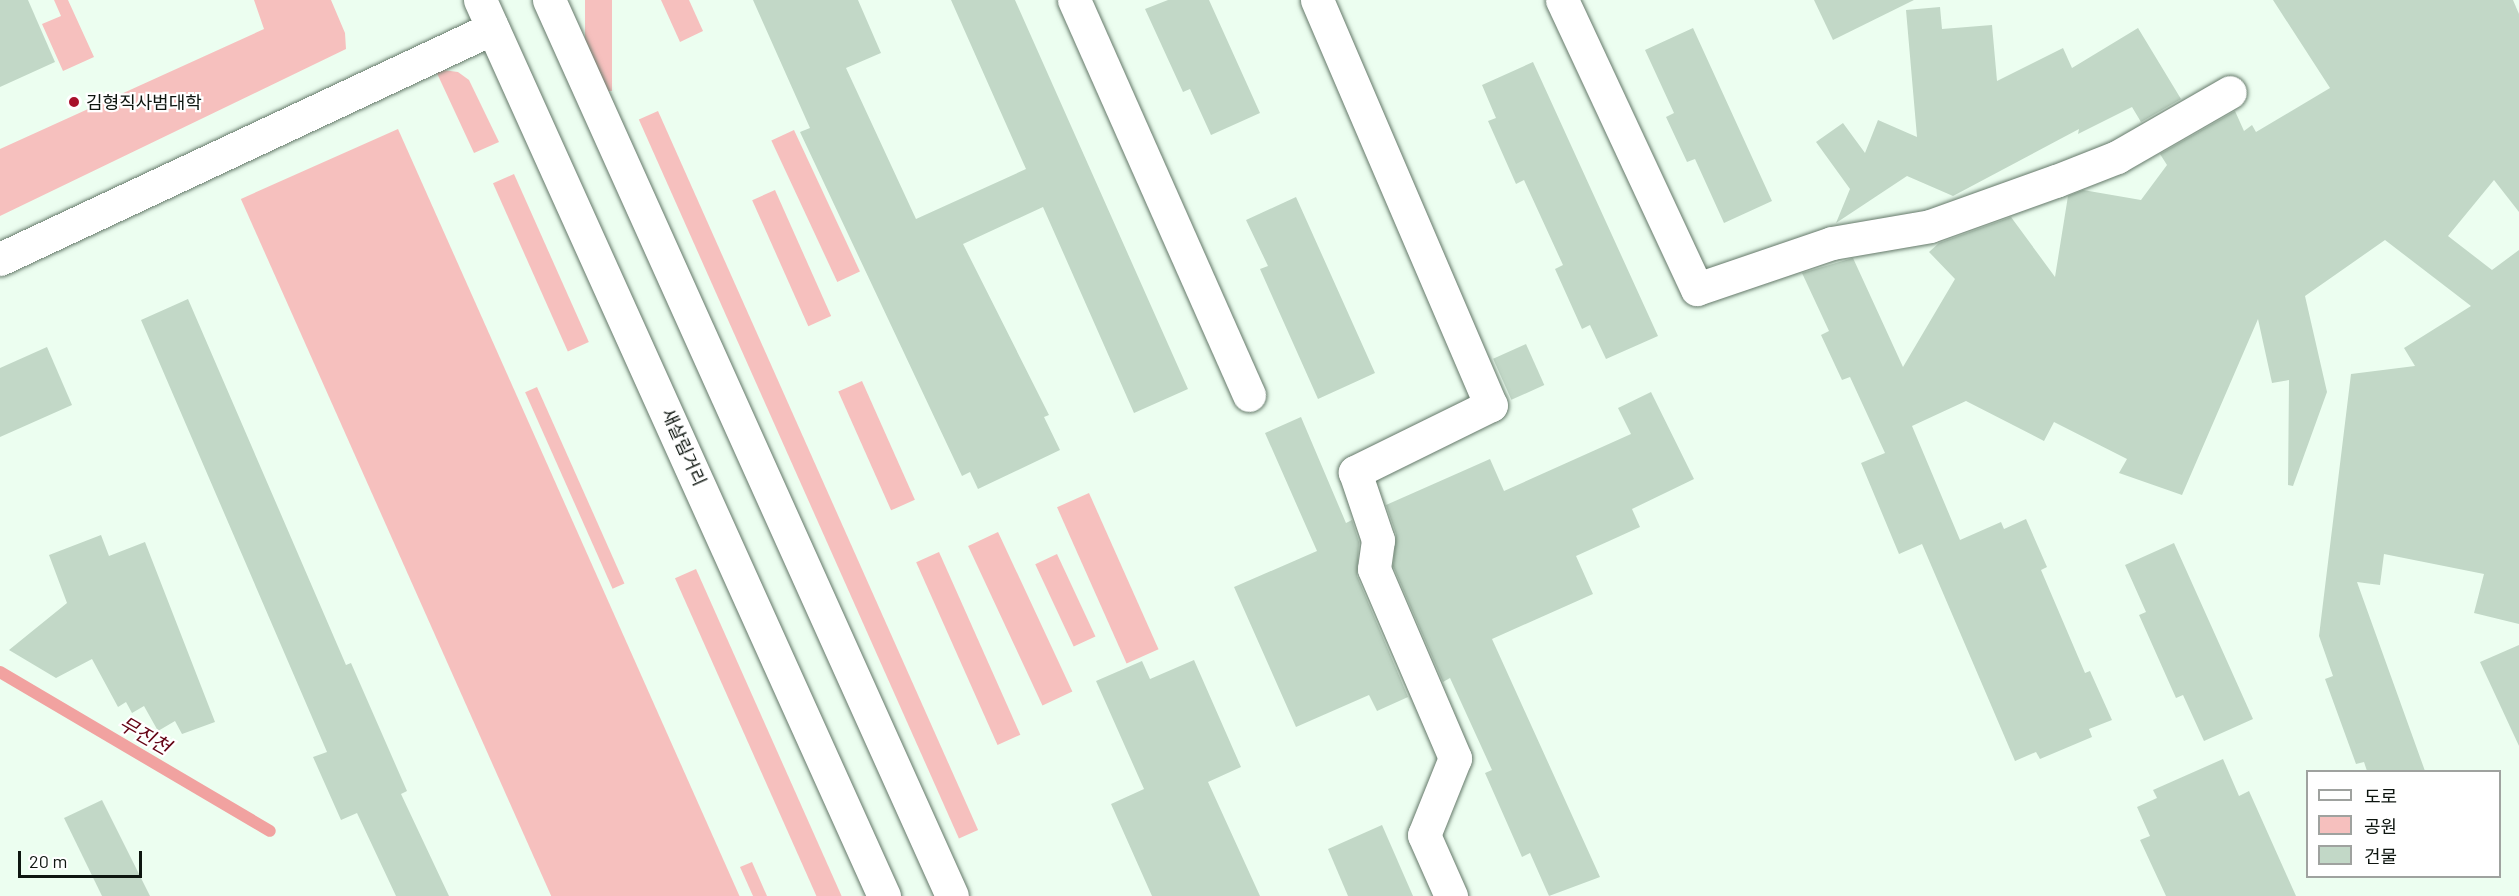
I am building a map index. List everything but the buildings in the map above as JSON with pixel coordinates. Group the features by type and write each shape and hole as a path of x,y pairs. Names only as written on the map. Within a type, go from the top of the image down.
{"street":[{"path":"549,0 952,896"},
{"path":"1074,0 1249,395"},
{"path":"1317,0 1491,405 1355,472 1378,540 1374,569 1455,758 1424,835 1451,896"},
{"path":"1562,0 1697,289 1832,243 1930,226 2056,182 2117,157 2230,92"},
{"path":"0,259 486,14"},
{"name":"새살림거리","path":"486,14 884,896"}],"green space":[{"path":"54,0 68,0 94,57 63,71 42,24 61,16"},
{"path":"254,0 331,0 345,33 346,49 0,216 0,149 264,29"},
{"path":"585,0 612,0 612,91 585,91"},
{"path":"661,0 689,0 703,31 680,42"},
{"path":"435,69 458,72 469,80 499,142 474,153"},
{"path":"658,111 978,830 959,839 639,120"},
{"path":"398,129 739,896 551,896 241,199"},
{"path":"794,130 860,271 837,282 771,141"},
{"path":"514,174 589,342 568,351 493,183"},
{"path":"775,190 831,316 808,326 752,200"},
{"path":"862,381 915,500 891,510 838,392"},
{"path":"537,387 624,583 613,589 525,392"},
{"path":"1089,493 1159,649 1127,663 1057,507"},
{"path":"998,532 1072,692 1042,705 968,546"},
{"path":"939,552 1020,735 998,745 916,562"},
{"path":"1057,554 1095,636 1074,647 1035,564"},
{"path":"696,569 842,896 816,896 675,578"},
{"path":"752,862 767,896 753,896 740,867"}],"waterway":[{"name":"무진천","path":"0,672 270,831"}],"place":[{"name":"김형직사범대학","path":"74,102"}]}
